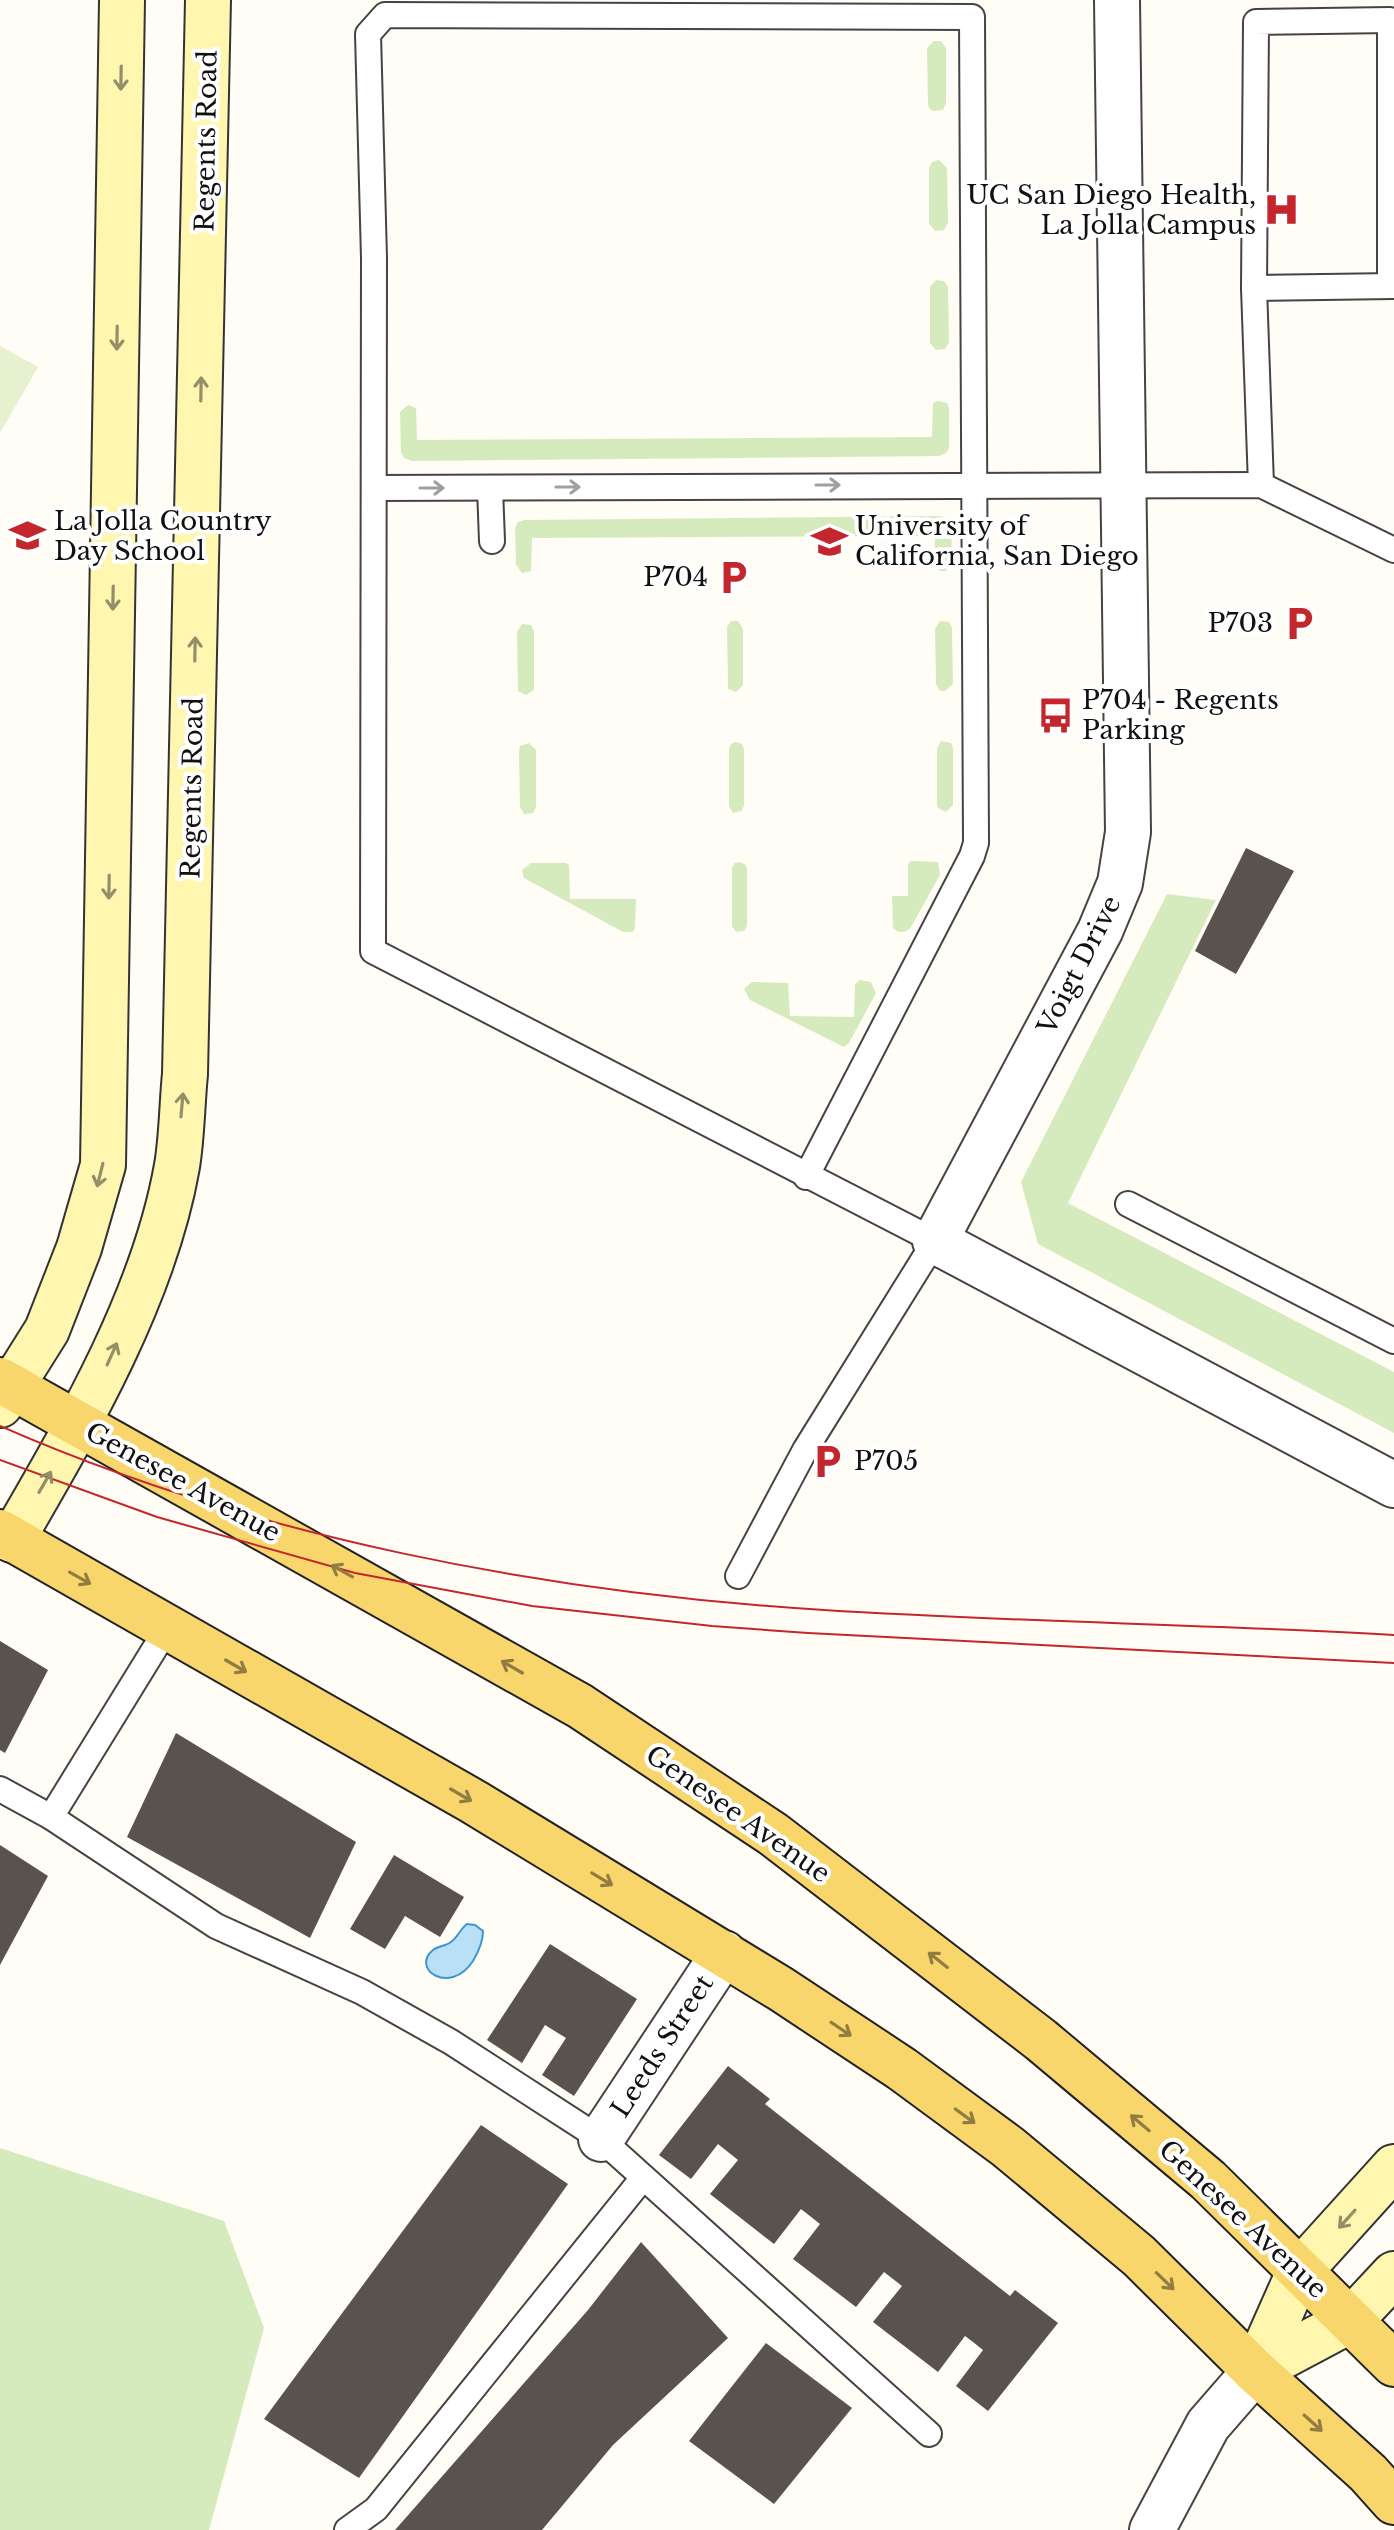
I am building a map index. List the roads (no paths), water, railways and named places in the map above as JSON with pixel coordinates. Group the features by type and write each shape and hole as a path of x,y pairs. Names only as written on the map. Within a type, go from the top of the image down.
{"main road":[{"path":"4,1390 47,1330 79,1248 103,1165 122,0"},
{"name":"Regents Road","path":"6,1536 79,1424 151,1265 177,1166 187,1011 208,0"},
{"name":"Genesee Avenue","path":"4,1390 79,1424 580,1706 773,1834 1041,2040 1208,2180 1394,2364"},
{"path":"6,1536 474,1802 724,1953 902,2069 1008,2147 1139,2256 1255,2371 1368,2473 1394,2502"},
{"path":"1255,2371 1299,2272 1394,2167"},
{"path":"1255,2371 1351,2320 1394,2274"}],"street":[{"name":"Voigt Drive","path":"935,1241 1100,931 1120,883 1128,832 1117,0"},
{"path":"935,1241 1394,1485"},
{"name":"Leeds Street","path":"601,2139 724,1953"},
{"path":"1152,2530 1208,2425 1255,2371"}],"lane":[{"path":"738,1576 805,1450 935,1241 806,1177 373,951 374,258 368,34 385,15 972,17 975,849 806,1177"},
{"path":"1254,288 1392,286 1390,20 1256,22 1254,288 1261,485"},
{"path":"374,488 1261,485 1394,550"},
{"path":"490,488 492,541"},
{"path":"1128,1204 1394,1341"},
{"path":"51,1817 168,1627"},
{"path":"0,1789 51,1817 216,1926 362,1992 451,2042 601,2139 929,2434"},
{"path":"347,2530 376,2509 642,2179"}],"water":[{"path":"467,1924 483,1931 473,1961 454,1977 436,1976 426,1965 427,1957 453,1940"}],"tram line":[{"path":"0,1426 197,1500 300,1529 404,1554 614,1590 824,1610 1394,1635"},
{"path":"0,1460 157,1517 355,1573 532,1606 808,1633 1394,1663"}],"place":[{"name":"UC San Diego Health, La Jolla Campus","path":"1282,210"},
{"name":"La Jolla Country Day School","path":"28,536"},
{"name":"University of California, San Diego","path":"829,541"},
{"name":"P704","path":"734,577"},
{"name":"P703","path":"1299,623"},
{"name":"P704 - Regents Parking","path":"1056,715"},
{"name":"P705","path":"828,1461"}]}
